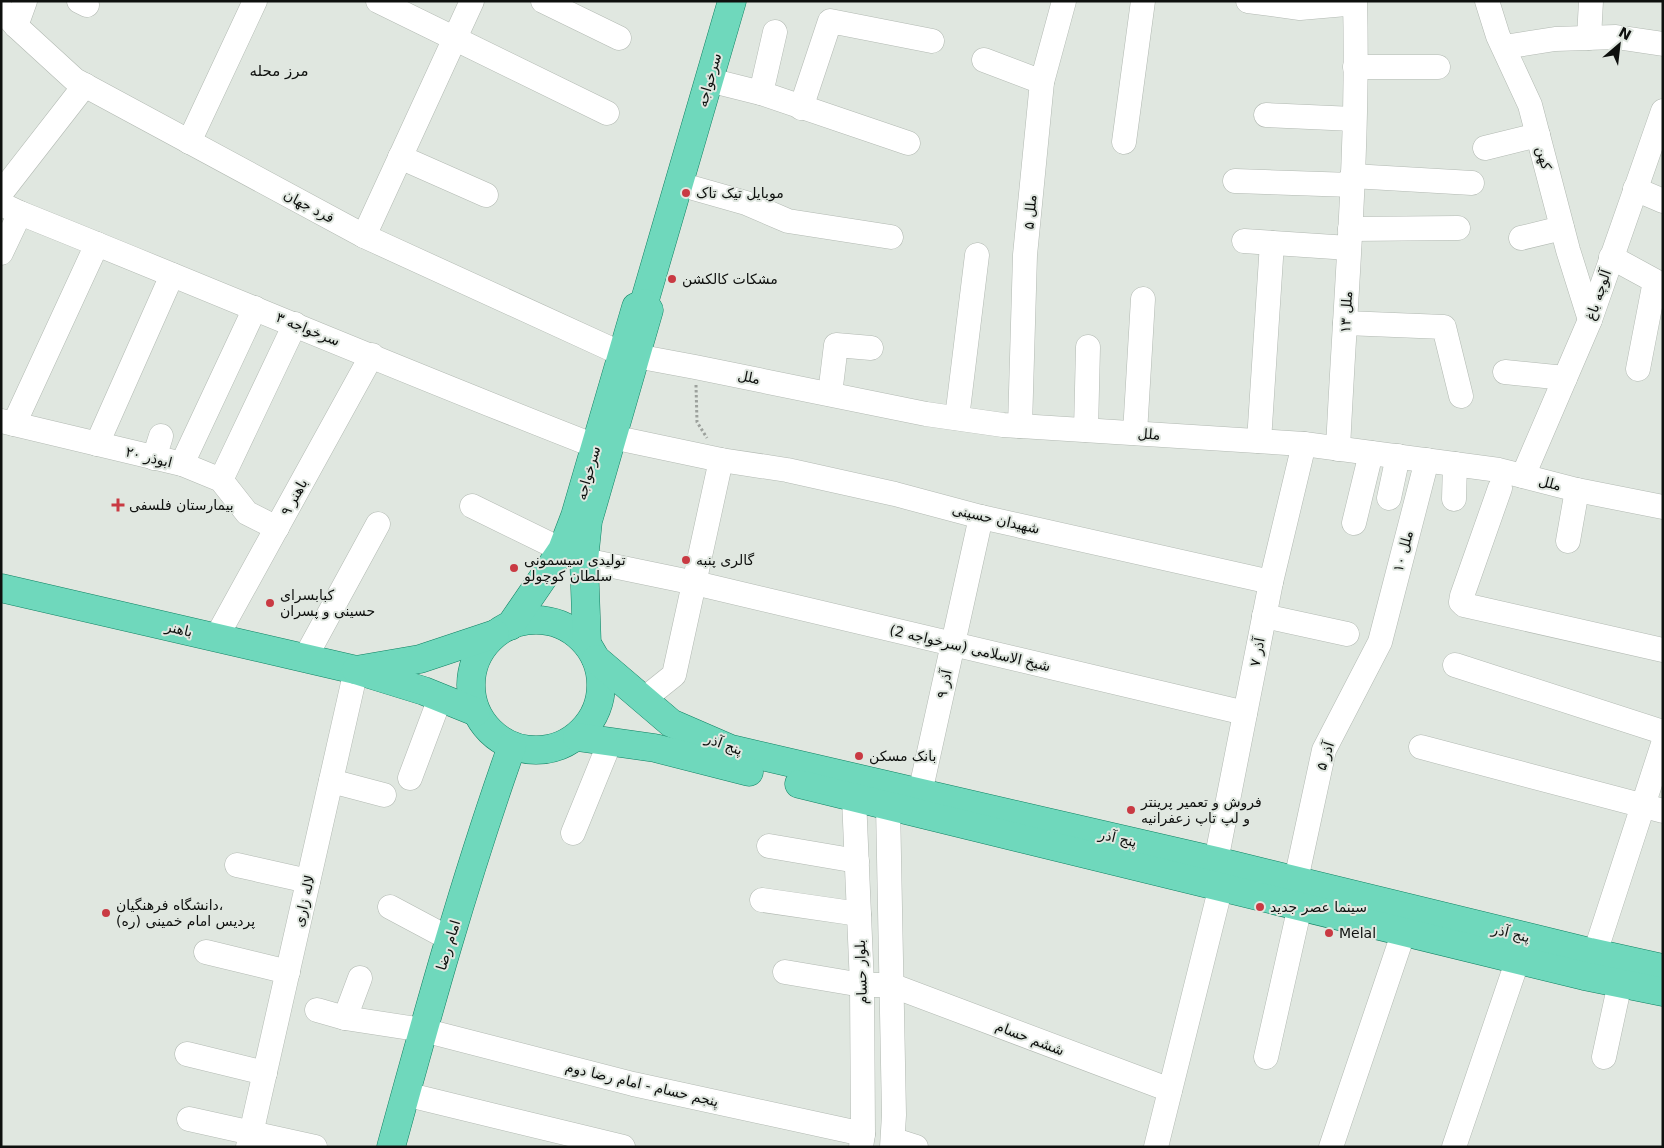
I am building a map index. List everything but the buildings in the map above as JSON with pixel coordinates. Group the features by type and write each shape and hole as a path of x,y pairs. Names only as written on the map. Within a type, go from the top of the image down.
{"main road":[{"name":"سرخواجه","path":"502,630 573,555 588,521 604,441 732,1"},
{"name":"سرخواجه","path":"573,555 592,652"},
{"name":"باهنر","path":"1,588 356,670 476,712"},
{"path":"543,620 560,624 575,633 592,652 601,676 602,693 600,701 589,724 577,737 563,745 546,750 529,750 512,746 498,738 485,726 476,712 471,678 475,662 483,647 502,630 526,621 543,620"},
{"name":"باهنر","path":"356,670 420,659 502,630"},
{"name":"پنج آذر","path":"592,652 671,723 731,749 920,793 1218,874"},
{"name":"پنج آذر","path":"577,737 655,748 854,798 1218,874 1298,893 1663,968"},
{"name":"امام رضا","path":"391,1147 450,939 489,812 512,746"},
{"name":"پنج آذر","path":"1298,893 1404,931 1663,992"}],"street":[{"path":"9,18 25,1"},
{"path":"189,142 255,1"},
{"path":"378,1 607,113"},
{"path":"364,236 472,1"},
{"name":"ملل ۵","path":"1020,426 1026,256 1042,82 1064,1"},
{"path":"1124,142 1143,1"},
{"path":"1248,1 1300,8 1346,4 1354,1"},
{"name":"ملل ۱۳","path":"1338,449 1352,181 1355,67 1354,1"},
{"name":"کهن","path":"1487,1 1504,47 1530,105 1562,228 1590,320"},
{"path":"1589,38 1591,1"},
{"path":"550,3 619,38"},
{"name":"فرد جهان","path":"9,18 75,80 189,142 364,236 629,355"},
{"path":"801,108 830,21 932,41"},
{"path":"761,94 775,32"},
{"path":"1504,47 1555,39 1616,37 1663,44"},
{"path":"984,60 1042,82"},
{"path":"1355,67 1438,67"},
{"path":"709,80 761,94 908,143"},
{"path":"1,193 85,85"},
{"name":"آلوچه باغ","path":"1523,476 1590,320 1663,111"},
{"path":"1266,115 1354,119"},
{"path":"1485,148 1538,135"},
{"path":"400,157 486,195"},
{"path":"1235,180 1404,180 1472,183"},
{"path":"679,184 746,203 788,221 891,237"},
{"path":"1635,189 1663,202"},
{"path":"1,253 10,208"},
{"name":"سرخواجه ۳","path":"10,208 372,355 450,390 604,441"},
{"path":"1244,240 1272,243 1349,239 1458,228"},
{"path":"1521,238 1562,228"},
{"path":"1259,441 1272,243"},
{"path":"7,423 97,244"},
{"path":"957,418 976,255"},
{"path":"1611,257 1655,281 1638,369"},
{"path":"97,444 172,275"},
{"path":"1135,433 1143,299"},
{"path":"182,464 255,308"},
{"path":"1345,323 1444,327 1461,396"},
{"path":"221,480 295,324"},
{"path":"830,394 836,345 871,348"},
{"path":"1086,430 1088,347"},
{"name":"۹ باهنر","path":"216,638 372,355"},
{"name":"ملل","path":"629,355 926,414 1020,426 1304,444 1499,470 1577,490 1662,506"},
{"path":"1505,372 1565,378"},
{"name":"ابوذر ۲۰","path":"7,423 97,444 158,447 182,464 221,480 247,513 277,528"},
{"name":"شهیدان حسینی","path":"604,441 787,470 1272,582"},
{"name":"آذر ۷","path":"1156,1147 1218,874 1264,616 1304,444"},
{"path":"1354,522 1371,453"},
{"path":"1389,498 1398,456"},
{"path":"644,698 674,675 721,460"},
{"name":"۱۰ ملل","path":"1380,642 1427,460"},
{"path":"1454,499 1455,464"},
{"path":"1500,488 1462,596 1464,605 1663,650"},
{"path":"1568,541 1577,490"},
{"name":"شیخ الاسلامی (سرخواجه 2)","path":"472,506 573,555 1246,713"},
{"name":"۹ آذر","path":"920,793 982,516"},
{"path":"305,658 378,524"},
{"path":"1264,616 1347,634"},
{"name":"آذر ۵","path":"1266,1057 1324,750 1380,642"},
{"path":"1455,665 1663,732"},
{"name":"لاله زاری","path":"249,1140 356,670"},
{"path":"410,778 440,698"},
{"path":"574,833 610,742"},
{"path":"1595,953 1653,808 1663,744"},
{"path":"1421,747 1653,808"},
{"path":"331,781 384,795"},
{"name":"بلوار حسام","path":"854,798 862,985 862,1141"},
{"path":"888,805 893,1143 916,1147"},
{"path":"769,846 857,861"},
{"path":"237,865 308,881"},
{"path":"762,900 859,914"},
{"path":"390,906 450,939"},
{"path":"1330,1147 1404,931"},
{"path":"206,952 288,972"},
{"path":"1454,1147 1518,959"},
{"path":"784,972 862,985 891,985"},
{"path":"345,1018 360,978"},
{"path":"1604,1057 1620,983"},
{"name":"ششم حسام","path":"891,985 1170,1090"},
{"name":"پنجم حسام - امام رضا دوم","path":"318,1010 345,1018 423,1030 862,1141"},
{"path":"188,1054 264,1073"},
{"path":"405,1094 623,1147"},
{"path":"189,1119 249,1140 315,1147"}],"path":[{"path":"695,367 697,422 721,460"}],"place":[{"name":"موبایل تیک تاک","path":"686,193"},
{"name":"مشکات کالکشن","path":"672,279"},
{"name":"بیمارستان فلسفی","path":"118,505"},
{"name":"گالری پنبه","path":"686,560"},
{"name":"تولیدی سیسمونی سلطان کوچولو","path":"514,568"},
{"name":"کبابسرای حسینی و پسران","path":"270,603"},
{"name":"بانک مسکن","path":"859,756"},
{"name":"فروش و تعمیر پرینتر و لپ تاپ زعفرانیه","path":"1131,810"},
{"name":"سینما عصر جدید","path":"1260,907"},
{"name":"دانشگاه فرهنگیان، پردیس امام خمینی (ره)","path":"106,913"},
{"name":"Melal","path":"1329,933"}],"district":[{"name":"مرز محله","path":"279,71"}]}
